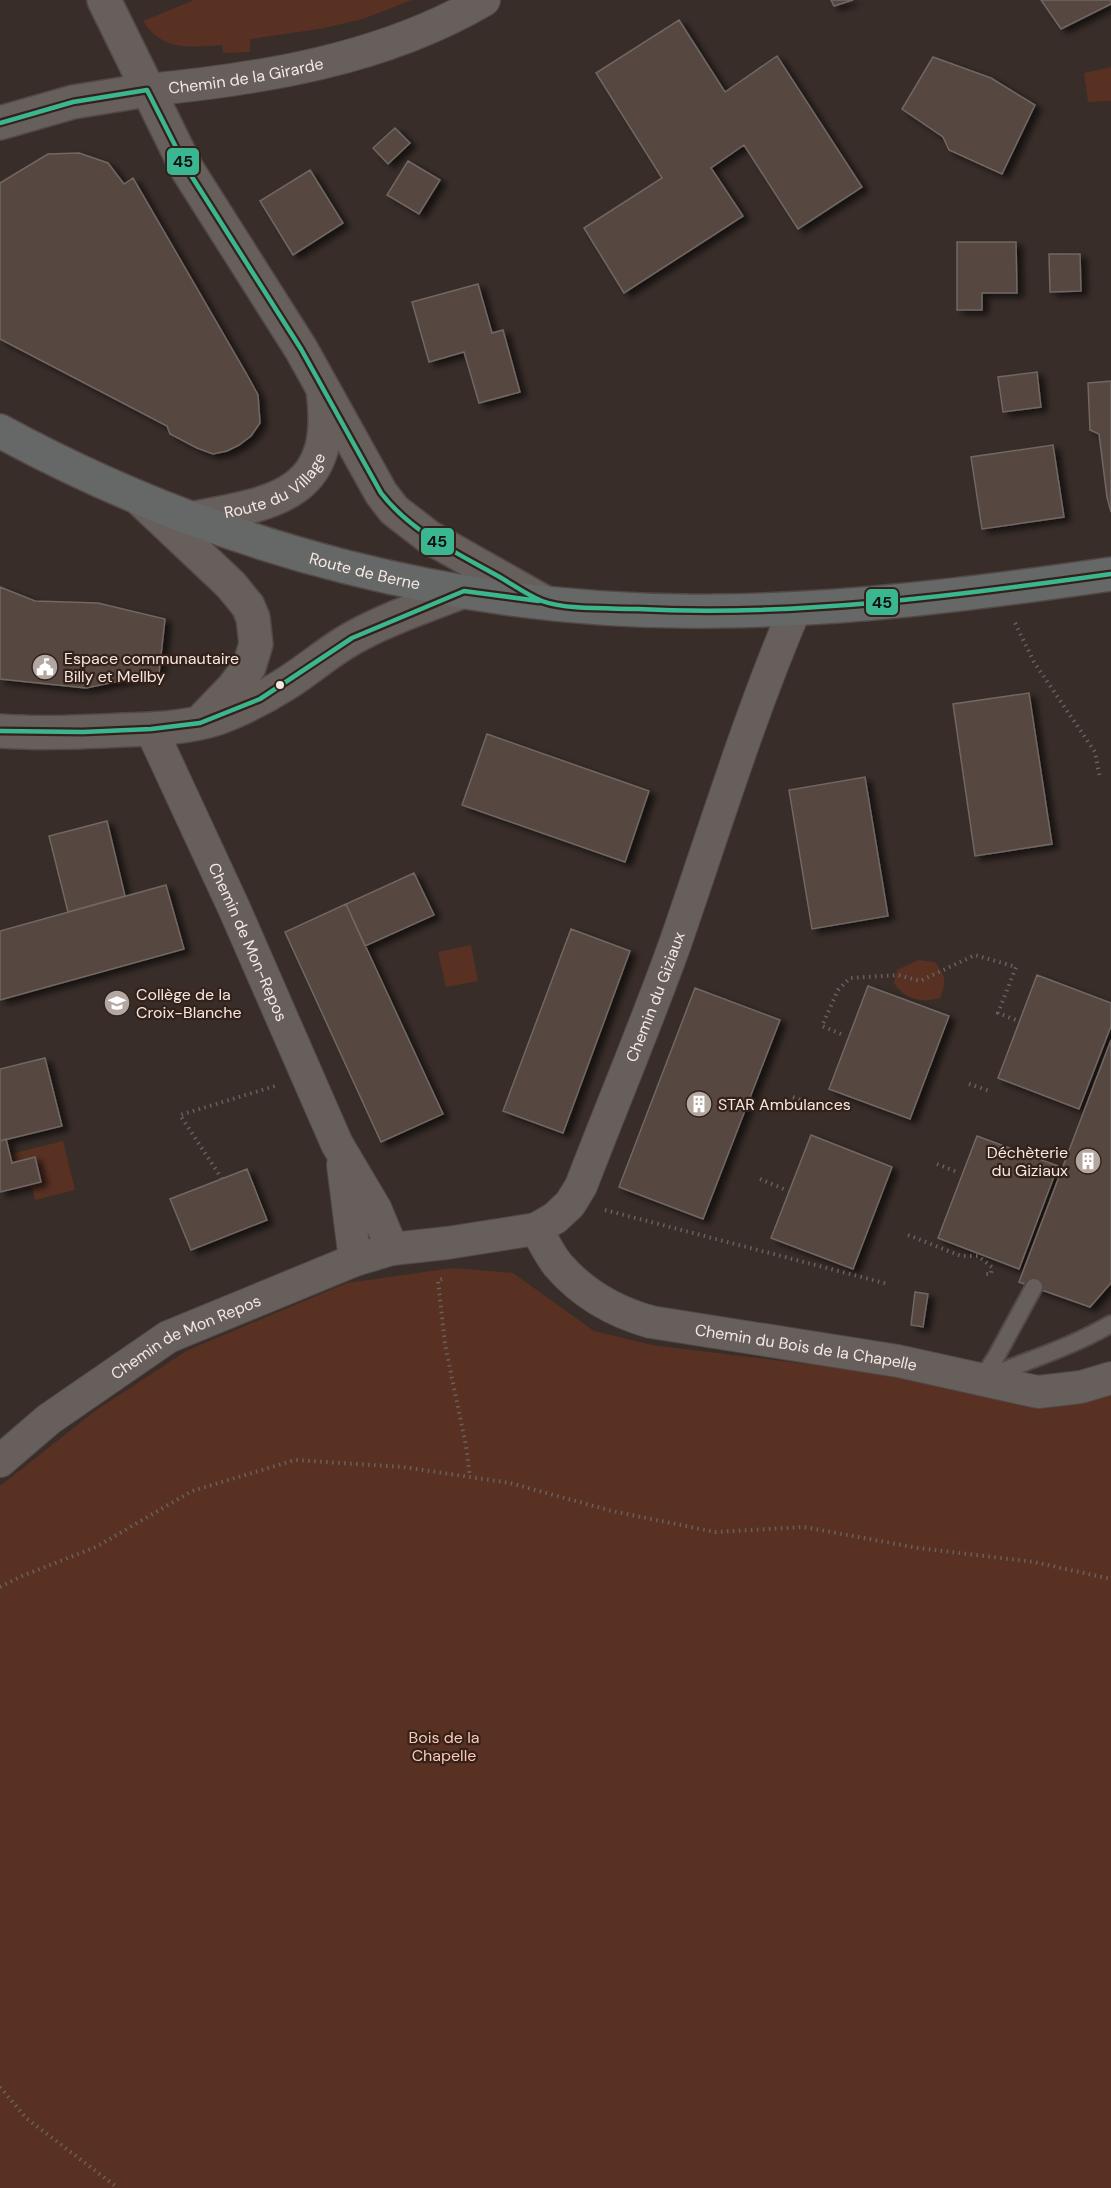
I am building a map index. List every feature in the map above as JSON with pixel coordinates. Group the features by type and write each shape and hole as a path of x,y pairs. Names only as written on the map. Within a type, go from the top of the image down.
{"main road":[{"name":"Route de Berne","path":"0,431 84,474 189,519 315,560 464,591 627,610 795,609 896,602 1111,574"}],"street":[{"name":"Route du Village","path":"104,0 187,169 321,383 370,475 394,510 429,537 542,601"},
{"name":"Chemin de la Girarde","path":"0,123 73,102 147,90 217,83 355,55 420,32 484,0"},
{"name":"Route du Village","path":"189,519 262,504 293,490 308,477 318,461 322,442 324,414 321,383"},
{"path":"140,499 231,585 248,606 253,618 256,644 249,667 200,723"},
{"path":"0,731 83,732 151,729 200,723 260,699 352,638 464,591"},
{"name":"Chemin du Giziaux","path":"392,1249 536,1229 555,1218 570,1203 581,1186 675,943 770,667 795,609"},
{"name":"Chemin de Mon-Repos","path":"151,729 234,908 342,1155 376,1210 392,1249"},
{"name":"Chemin de Mon-Repos","path":"342,1155 355,1260"},
{"name":"Chemin du Bois de la Chapelle","path":"536,1229 557,1264 593,1296 625,1315 651,1322 898,1361 1038,1392 1081,1388 1111,1378"},
{"name":"Chemin de Mon Repos","path":"0,1461 49,1419 168,1337 355,1260 392,1249"}],"lane":[{"path":"981,1380 996,1358 1034,1287"},
{"path":"981,1380 1022,1362 1084,1340 1111,1324"}],"path":[{"path":"999,590 1034,662 1095,753 1100,779"},
{"path":"841,1034 822,1026 838,990 850,978 898,975 920,981 975,955 1016,966 998,1013 1016,1020"},
{"path":"969,1084 989,1091"},
{"path":"222,1179 180,1115 276,1086"},
{"path":"793,1097 812,1104"},
{"path":"937,1164 957,1172"},
{"path":"760,1179 784,1188"},
{"path":"596,1207 888,1284"},
{"path":"908,1235 961,1256 978,1256 992,1267 991,1274 986,1274"},
{"path":"448,1277 438,1280 443,1323 470,1477"},
{"path":"0,1587 96,1547 192,1491 295,1460 403,1467 470,1477 510,1484 612,1511 715,1532 804,1527 918,1548 1034,1562 1111,1579"},
{"path":"0,2087 26,2118 118,2188"}],"green space":[{"path":"194,0 412,0 363,19 319,29 250,39 250,52 223,53 222,45 188,46 168,43 151,31 143,21"},
{"path":"1111,67 1111,101 1088,102 1084,73"},
{"path":"471,945 478,981 446,987 438,952"},
{"path":"918,960 935,962 941,971 944,987 940,998 914,999 898,989 894,983 897,970"},
{"path":"63,1141 75,1190 35,1200 32,1187 17,1191 7,1155"},
{"name":"Bois de la Chapelle","path":"453,1268 513,1273 594,1331 652,1345 890,1374 992,1394 1111,1362 1111,2188 0,2188 0,1486 95,1411 188,1350 347,1283"}],"building":[{"path":"831,0 853,0 834,6"},
{"path":"1041,0 1111,0 1111,4 1061,29"},
{"path":"679,20 725,92 777,56 862,187 798,229 744,145 711,168 743,216 624,293 584,228 662,178 596,73"},
{"path":"933,57 991,78 1035,105 1002,174 949,150 943,137 902,109"},
{"path":"395,128 410,143 388,164 373,148"},
{"path":"79,153 108,163 124,184 133,178 246,373 258,395 260,423 251,436 239,445 213,454 197,448 170,434 167,426 0,339 0,183 48,154"},
{"path":"408,161 440,180 419,214 387,195"},
{"path":"310,170 343,223 293,255 260,201"},
{"path":"957,242 1016,242 1017,293 982,293 982,310 957,310"},
{"path":"1049,254 1080,254 1081,291 1050,292"},
{"path":"478,284 492,333 503,330 520,392 479,403 464,352 429,362 412,302"},
{"path":"1037,372 1041,407 1003,412 998,377"},
{"path":"1111,381 1111,512 1099,434 1090,430 1088,383"},
{"path":"1053,445 1064,517 982,529 971,457"},
{"path":"0,587 35,601 98,603 165,619 159,673 86,688 0,679"},
{"path":"1029,693 1052,844 975,856 953,704"},
{"path":"487,734 649,791 625,862 462,805"},
{"path":"865,777 888,916 812,929 789,790"},
{"path":"107,821 125,896 68,912 49,836"},
{"path":"414,873 434,915 365,946 346,904"},
{"path":"166,885 184,949 0,1000 0,931"},
{"path":"346,904 443,1114 381,1142 285,932"},
{"path":"571,929 630,951 563,1133 503,1111"},
{"path":"1037,975 1111,1003 1111,1026 1079,1109 998,1078"},
{"path":"868,986 949,1016 910,1119 829,1089"},
{"name":"STAR Ambulances","path":"695,988 780,1020 703,1219 619,1187"},
{"name":"Déchèterie du Giziaux","path":"1111,1040 1111,1283 1090,1307 1019,1282"},
{"path":"45,1058 62,1126 0,1141 0,1069"},
{"path":"811,1135 892,1167 853,1269 771,1238"},
{"path":"977,1136 1058,1166 1019,1269 938,1238"},
{"path":"6,1139 12,1163 35,1157 41,1182 0,1192 0,1141"},
{"path":"247,1169 267,1220 191,1250 170,1199"},
{"path":"915,1292 928,1294 923,1327 911,1325"}],"transit line":[{"name":"45","path":"0,123 73,102 147,90 187,169 301,349 381,493 393,507 420,530 542,601 575,607 697,611 756,610 875,603 1111,574"},
{"name":"45","path":"0,731 83,732 151,729 200,723 260,699 352,638 464,591 539,601"}],"place":[{"name":"Espace communautaire Billy et Mellby","path":"45,667"},
{"name":"Collège de la Croix-Blanche","path":"117,1003"},
{"name":"STAR Ambulances","path":"699,1104"},
{"name":"Déchèterie du Giziaux","path":"1088,1161"}]}
